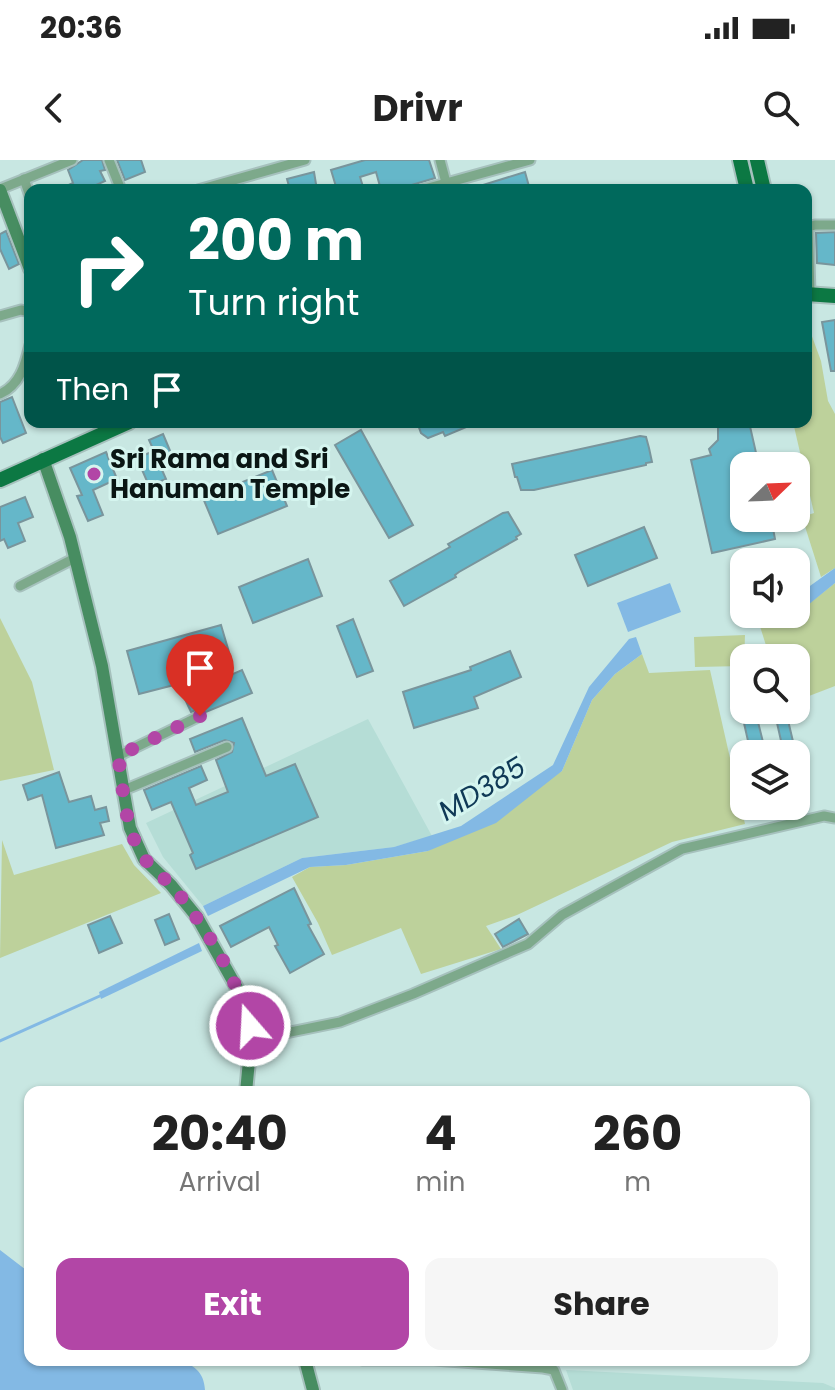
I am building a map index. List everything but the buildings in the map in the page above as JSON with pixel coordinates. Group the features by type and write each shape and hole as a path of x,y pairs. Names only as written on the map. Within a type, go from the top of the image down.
{"main road":[{"path":"740,160 746,184"},
{"path":"757,160 763,184"},
{"path":"812,294 835,296"},
{"path":"0,480 98,428"}],"street":[{"path":"109,160 119,184"},
{"path":"219,184 305,160"},
{"path":"440,160 446,184"},
{"path":"456,184 530,160"},
{"path":"24,253 0,190 65,161"},
{"path":"24,179 26,184"},
{"path":"812,226 835,225"},
{"path":"0,316 24,311"},
{"path":"0,394 13,388 24,367"},
{"path":"43,459 75,558 102,666 130,828 144,859 171,885 207,932 242,997 251,1040 247,1086"},
{"path":"20,586 75,558"},
{"path":"118,756 200,716"},
{"path":"124,790 227,747"},
{"path":"251,1040 340,1022 513,950 532,941 562,915 682,849 824,816 835,818"},
{"path":"307,1366 313,1390"},
{"path":"516,1366 554,1370 562,1390"}],"shaded area":[{"path":"368,719 432,836 394,847 302,858 203,906 163,857 146,823"},
{"path":"566,1370 823,1383 835,1390 573,1390"}],"green space":[{"path":"812,336 821,361 828,401 835,414 835,568 821,577 807,532 810,532 810,514 814,513 810,496 810,452 800,452 794,428 812,428"},
{"path":"835,583 835,686 810,696 810,644 766,644 760,628 810,628 810,603"},
{"path":"0,618 32,682 54,770 0,781"},
{"path":"745,635 745,644 730,644 730,666 695,667 694,637"},
{"path":"642,654 649,673 710,670 730,758 730,820 744,820 745,824 672,842 517,915 486,926 501,949 421,974 401,928 332,955 292,877 310,867 346,865 428,851 562,771 592,700 615,674"},
{"path":"2,840 14,875 122,844 134,865 161,893 0,958"}],"water":[{"path":"835,568 835,583 810,603 810,586"},
{"path":"670,583 681,612 628,632 617,603"},
{"path":"636,637 642,654 615,674 592,700 562,771 496,823 428,851 346,865 310,867 208,916 203,906 302,858 394,847 461,826 553,765 589,687 629,639"},
{"path":"199,943 202,951 101,999 99,992"},
{"path":"0,1250 24,1268 24,1366 191,1366 202,1378 205,1390 0,1390"}],"waterway":[{"name":"MD385","path":"0,1041 102,995"}],"place":[{"name":"Sri Rama and Sri Hanuman Temple","path":"94,474"}],"route":[{"path":"200,716 118,756 130,828 137,847 207,932 242,997 250,1026"}]}
